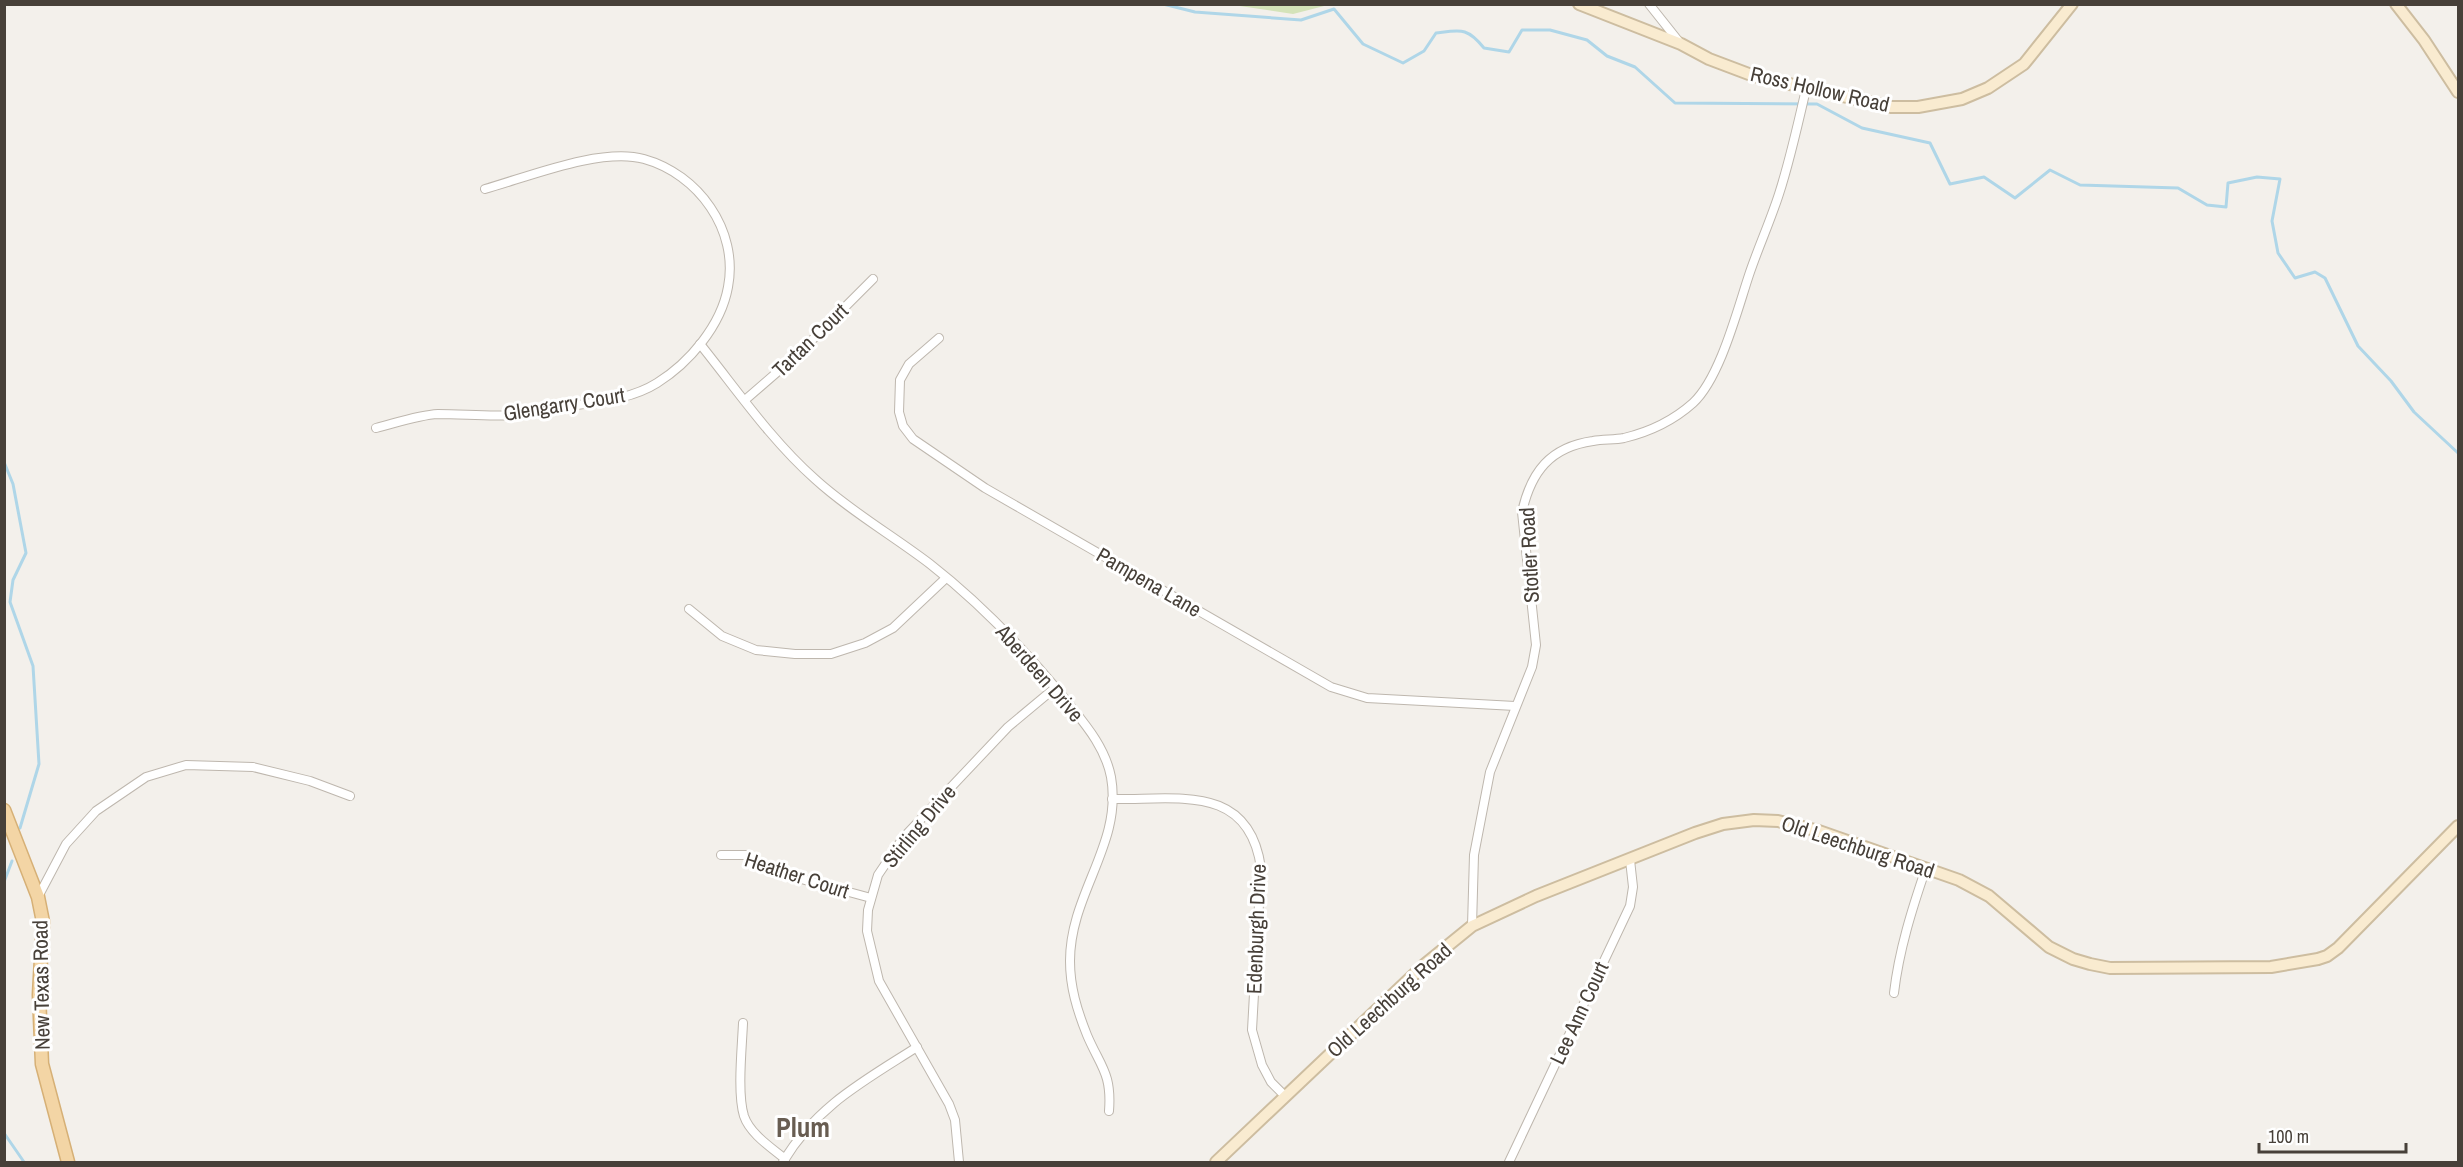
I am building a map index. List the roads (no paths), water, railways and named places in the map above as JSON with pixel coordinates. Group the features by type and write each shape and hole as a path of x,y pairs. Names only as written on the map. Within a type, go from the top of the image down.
{"main road":[{"name":"New Texas Road","path":"4,810 38,897 43,922 39,995 42,1064 68,1162"}],"street":[{"name":"Ross Hollow Road","path":"1579,4 1681,44 1709,59 1805,94 1891,107 1918,107 1962,99 1988,88 2024,64 2073,4"},
{"path":"1649,4 1681,44"},
{"path":"2396,4 2455,78 2458,92"},
{"name":"Stotler Road","path":"1472,926 1474,855 1490,772 1532,667 1536,645 1522,512 1533,480 1553,455 1571,446 1623,438 1646,431 1674,417 1693,403 1703,390 1719,360 1779,194 1805,94"},
{"name":"Glengarry Court","path":"376,428 437,414 515,415 639,393 672,372 700,344 724,303 729,286 729,261 724,236 715,213 700,192 687,180 667,168 643,159 609,156 485,189"},
{"name":"Tartan Court","path":"745,400 797,356 873,279"},
{"name":"Pampena Lane","path":"939,338 909,364 900,380 899,412 903,426 913,439 985,488 1331,687 1367,698 1515,706"},
{"name":"Aberdeen Drive","path":"700,344 795,461 816,480 946,578 978,605 1026,652 1092,732 1106,759 1111,778 1113,814 1106,841 1078,907 1071,933 1071,986 1075,1004 1088,1037 1107,1073 1111,1089 1109,1111"},
{"path":"689,609 722,636 756,650 795,654 831,654 866,643 893,628 946,578"},
{"name":"Stirling Drive","path":"959,1162 955,1119 939,1086 879,981 867,932 868,910 878,875 903,838 1008,727 1056,687"},
{"path":"38,897 66,844 96,811 146,777 186,765 253,767 310,781 350,796"},
{"name":"Edenburgh Drive","path":"1112,799 1203,800 1231,810 1252,834 1261,868 1252,1030 1262,1065 1271,1082 1286,1096"},
{"name":"Old Leechburg Road","path":"1216,1162 1424,965 1472,926 1536,896 1723,824 1754,820 1778,821 1819,831 1959,880 1989,896 2049,947 2073,959 2110,968 2271,967 2304,963 2327,956 2338,948 2458,826"},
{"name":"Heather Court","path":"721,855 746,855 768,867 801,879 872,898"},
{"name":"Lee Ann Court","path":"1509,1162 1630,906 1633,887 1630,860"},
{"path":"1894,993 1897,968 1910,914 1926,868"},
{"path":"743,1023 741,1073 744,1117 758,1136 784,1161 820,1115 840,1096 916,1047"}],"waterway":[{"path":"1163,4 1195,12 1301,20 1334,9 1363,44 1403,63 1424,51 1436,33 1452,31 1468,33 1484,48 1509,52 1522,30 1550,30 1587,40 1607,56 1635,67 1675,103 1817,104 1862,128 1930,143 1950,184 1984,177 2015,198 2050,170 2080,185 2178,188 2207,205 2226,207 2228,183 2257,177 2280,179 2272,221 2278,253 2295,278 2315,272 2325,278 2358,346 2391,381 2414,412 2458,453"},
{"path":"4,385 4,390"},
{"path":"4,462 13,484 26,553 13,580 10,602 33,666 39,764 20,828"},
{"path":"4,882 12,861"},
{"path":"4,1133 24,1162"}],"district":[{"name":"Plum","path":"803,1127"}]}
